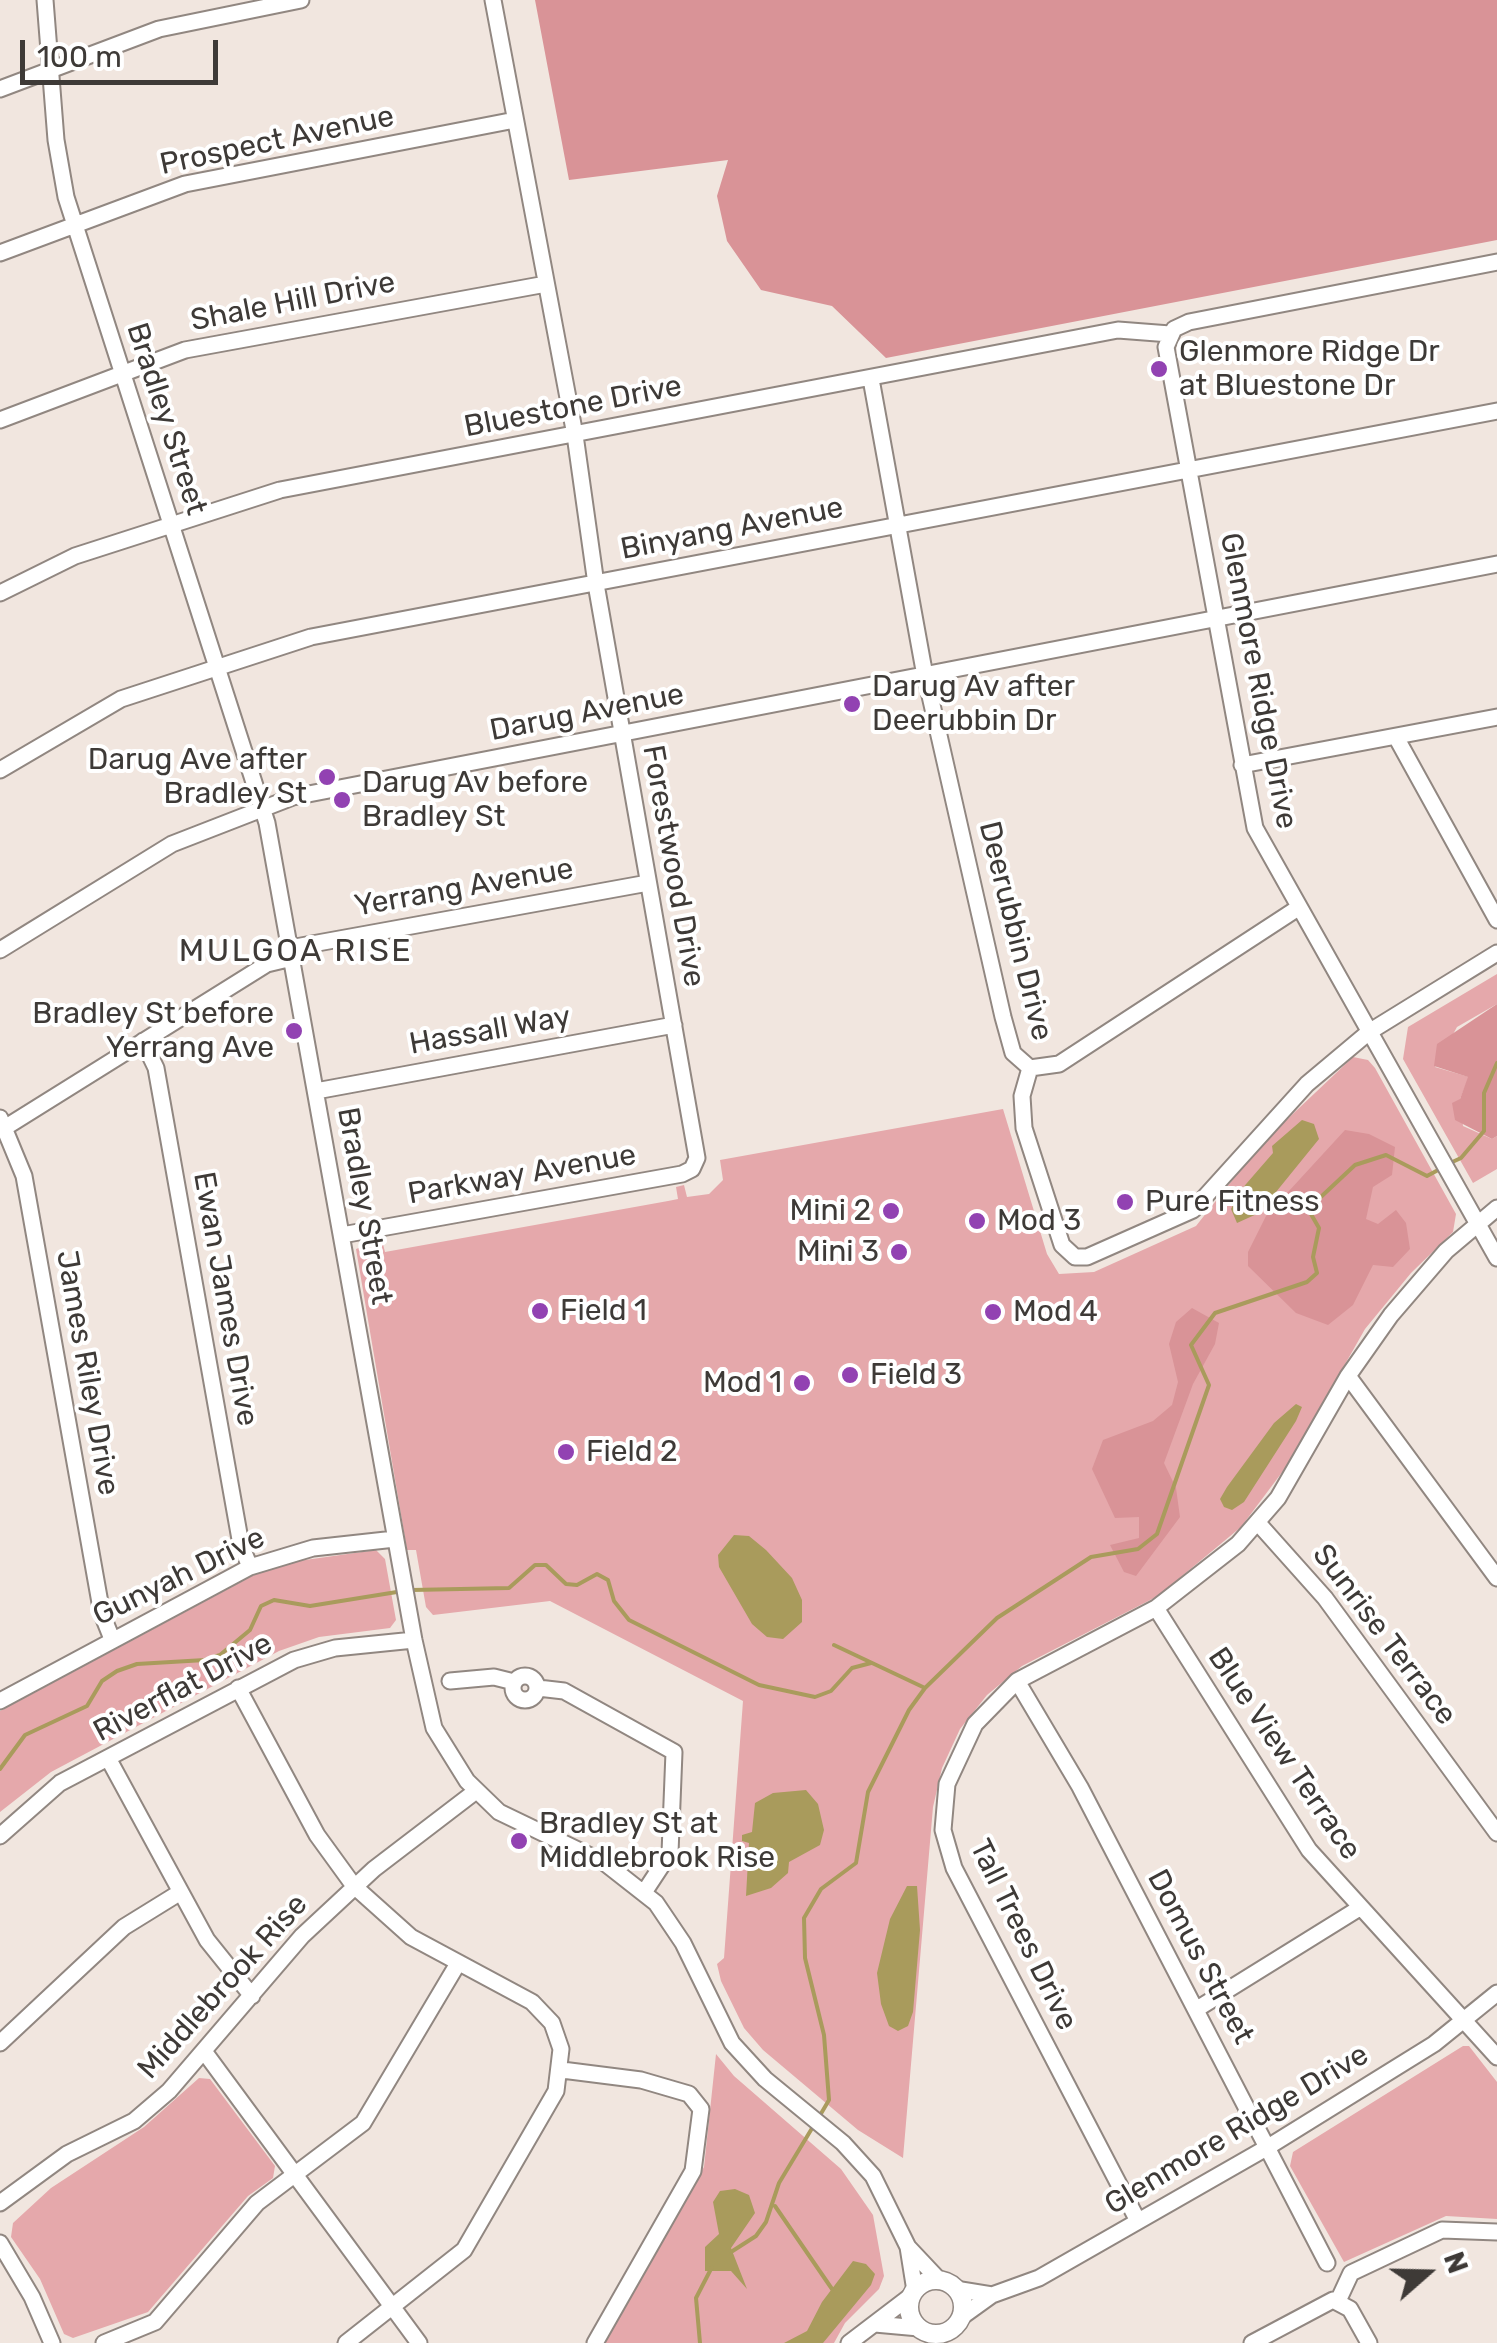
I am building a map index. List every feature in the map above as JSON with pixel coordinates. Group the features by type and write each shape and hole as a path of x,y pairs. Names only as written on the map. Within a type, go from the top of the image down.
{"main road":[{"path":"926,2282 947,2285 962,2303 953,2330 926,2334 909,2310 914,2293 926,2282"}],"street":[{"name":"Bradley Street","path":"44,0 59,170 263,806 409,1615 434,1728 476,1791 512,1822 605,1863 644,1892 678,1934 732,2043 873,2176 908,2247 914,2293"},
{"path":"0,89 178,24 300,0"},
{"name":"Forestwood Drive","path":"493,0 574,435 596,584 696,1151"},
{"name":"Prospect Avenue","path":"0,254 185,184 515,120"},
{"path":"1170,334 1181,324 1203,318 1497,262"},
{"name":"Shale Hill Drive","path":"0,420 121,370 223,342 546,284"},
{"name":"Bluestone Drive","path":"0,593 54,564 280,490 1131,328 1170,334"},
{"name":"Glenmore Ridge Drive","path":"1170,334 1167,351 1242,765 1260,842 1497,1258"},
{"name":"Deerubbin Drive","path":"871,379 925,678 1006,1029 1013,1053 1030,1068 1022,1096 1024,1128 1062,1246 1074,1257 1087,1258 1193,1210 1286,1105 1369,1032 1497,952"},
{"name":"Binyang Avenue","path":"0,770 102,707 311,637 1497,411"},
{"name":"Darug Avenue","path":"0,950 154,854 263,806 331,788 925,678 1497,564"},
{"path":"1242,765 1497,717"},
{"path":"1396,737 1497,920"},
{"name":"Yerrang Avenue","path":"3,1123 291,953 648,883"},
{"path":"1030,1068 1059,1064 1298,908"},
{"name":"Hassall Way","path":"316,1090 674,1025"},
{"name":"Ewan James Drive","path":"143,1041 156,1068 241,1546 250,1567"},
{"name":"James Riley Drive","path":"3,1123 24,1176 103,1617 112,1639"},
{"name":"Parkway Avenue","path":"342,1235 682,1174 695,1166 696,1151"},
{"name":"Tall Trees Drive","path":"1138,2221 947,1850 943,1809 954,1764 975,1724 1017,1681 1156,1608 1209,1572 1258,1523 1299,1465 1348,1376 1407,1295 1477,1222 1497,1208"},
{"path":"1348,1376 1497,1578"},
{"name":"Sunrise Terrace","path":"1258,1523 1325,1598 1497,1832"},
{"name":"Gunyah Drive","path":"0,1701 250,1567 313,1548 395,1539"},
{"name":"Blue View Terrace","path":"1156,1608 1308,1850 1497,2057"},
{"name":"Riverflat Drive","path":"0,1836 49,1791 238,1688 318,1652 414,1640"},
{"path":"450,1681 494,1677 514,1682 528,1676 538,1688 564,1691 674,1752 670,1853 644,1892"},
{"name":"Domus Street","path":"1017,1681 1080,1787 1327,2263"},
{"path":"238,1688 317,1836 354,1886 411,1937 458,1966 522,1995 546,2015 559,2040 562,2070 552,2098 464,2250 346,2343"},
{"path":"108,1758 206,1940 252,1996"},
{"name":"Middlebrook Rise","path":"0,2203 67,2154 134,2121 206,2054 302,1936 354,1886 476,1791"},
{"path":"0,2043 129,1923 179,1893"},
{"path":"1197,2009 1358,1908"},
{"path":"104,2343 155,2322 257,2203 369,2115 458,1966"},
{"name":"Glenmore Ridge Drive","path":"953,2330 992,2295 1026,2284 1268,2147 1463,2023 1497,1992"},
{"path":"206,2054 419,2343"},
{"path":"562,2070 640,2080 689,2094 701,2109 693,2171 595,2343"},
{"path":"1338,2301 1351,2272 1427,2237 1458,2228 1497,2232"},
{"path":"0,2243 52,2343"},
{"name":"Bradley Street","path":"908,2247 947,2285"},
{"path":"947,2285 992,2295"},
{"path":"849,2343 914,2293"},
{"path":"1252,2343 1321,2304 1338,2301 1350,2309 1369,2343"},
{"path":"875,2324 926,2334"}],"shaded area":[{"path":"535,0 1497,0 1497,240 886,358 832,306 761,290 727,241 717,196 728,160 569,180"},
{"path":"1497,974 1497,1004 1457,1027 1435,1067 1469,1077 1460,1099 1463,1126 1492,1139 1497,1136 1497,1169 1473,1183 1403,1059 1408,1027"},
{"path":"1497,1004 1497,1136 1492,1139 1455,1120 1452,1103 1460,1099 1468,1077 1434,1066 1437,1044"},
{"path":"1353,1057 1368,1060 1375,1068 1456,1214 1453,1232 1411,1273 1365,1329 1289,1463 1241,1527 1158,1596 1022,1666 987,1695 960,1729 942,1768 933,1807 903,2158 858,2130 763,2050 744,2028 721,1981 717,1964 724,1958 743,1701 550,1601 433,1615 426,1607 416,1550 407,1550 356,1249 382,1240 385,1252 668,1201 678,1199 676,1187 684,1185 687,1197 709,1194 723,1180 720,1160 1003,1109 1047,1254 1059,1274 1094,1272 1196,1226 1260,1145"},
{"path":"1302,1120 1314,1124 1319,1139 1259,1213 1237,1223 1231,1209 1240,1191 1273,1153 1272,1146"},
{"path":"1345,1130 1369,1134 1395,1147 1392,1175 1373,1187 1366,1219 1378,1224 1396,1210 1406,1223 1410,1249 1393,1267 1373,1265 1353,1305 1328,1325 1296,1313 1248,1266 1248,1252 1266,1216"},
{"path":"1192,1308 1219,1323 1215,1344 1193,1384 1164,1463 1176,1488 1180,1517 1136,1576 1124,1572 1110,1545 1139,1538 1139,1517 1115,1518 1092,1469 1103,1440 1153,1421 1172,1405 1178,1382 1169,1344 1176,1322"},
{"path":"1296,1404 1302,1407 1296,1421 1244,1502 1232,1510 1224,1507 1220,1499 1227,1487 1274,1423"},
{"path":"734,1535 749,1536 792,1578 802,1600 802,1622 783,1639 767,1637 752,1624 719,1567 718,1555"},
{"path":"376,1550 385,1559 396,1620 390,1628 319,1637 279,1651 51,1772 0,1812 0,1711 254,1575 298,1561"},
{"path":"806,1790 818,1804 824,1830 820,1845 789,1862 788,1873 771,1888 746,1896 749,1843 742,1841 742,1835 752,1832 755,1803 773,1793"},
{"path":"907,1886 917,1886 920,1930 913,2012 908,2026 898,2031 889,2026 881,2004 877,1973 890,1919"},
{"path":"1463,2046 1469,2046 1497,2082 1497,2219 1446,2216 1344,2262 1290,2166 1293,2152"},
{"path":"716,2054 734,2076 841,2169 873,2215 884,2276 879,2289 845,2323 834,2343 605,2343 704,2167"},
{"path":"199,2078 210,2079 275,2166 273,2178 248,2196 148,2312 73,2338 64,2334 40,2279 11,2237 13,2223 51,2188 144,2127"},
{"path":"735,2189 749,2195 755,2213 731,2248 747,2289 731,2271 705,2271 705,2247 719,2234 713,2202 720,2191"},
{"path":"853,2261 866,2264 875,2274 871,2285 823,2343 784,2343 807,2331 822,2302"}],"waterway":[{"path":"1448,1164 1461,1158 1484,1131 1484,1093 1497,1063"},
{"path":"819,2117 829,2100 824,2035 805,1958 804,1918 821,1889 856,1863 868,1792 909,1710 925,1688 997,1618 1091,1557 1138,1549 1157,1534 1209,1385 1191,1345 1215,1313 1307,1282 1317,1273 1313,1257 1319,1228 1308,1209 1355,1165 1386,1155 1427,1176 1440,1169"},
{"path":"412,1590 509,1588 535,1565 546,1565 566,1584 577,1585 597,1574 608,1580 614,1601 629,1620 759,1685 815,1697 831,1691 852,1668 871,1663"},
{"path":"0,1769 25,1735 87,1706 102,1681 117,1671 137,1664 205,1660 220,1655 250,1630 261,1606 274,1600 310,1606 403,1591"},
{"path":"834,1645 925,1688"},
{"path":"731,2252 756,2236 766,2222 779,2183 814,2125"},
{"path":"775,2206 832,2289"},
{"path":"700,2343 696,2298 712,2267"}],"place":[{"name":"Glenmore Ridge Dr at Bluestone Dr","path":"1159,369"},
{"name":"Darug Av after Deerubbin Dr","path":"852,704"},
{"name":"Darug Ave after Bradley St","path":"327,777"},
{"name":"Darug Av before Bradley St","path":"342,800"},
{"name":"Bradley St before Yerrang Ave","path":"294,1031"},
{"name":"Pure Fitness","path":"1125,1202"},
{"name":"Mini 2","path":"891,1211"},
{"name":"Mod 3","path":"977,1221"},
{"name":"Mini 3","path":"899,1252"},
{"name":"Field 1","path":"540,1311"},
{"name":"Mod 4","path":"993,1312"},
{"name":"Field 3","path":"850,1375"},
{"name":"Mod 1","path":"802,1383"},
{"name":"Field 2","path":"566,1452"},
{"name":"Bradley St at Middlebrook Rise","path":"519,1841"}],"district":[{"name":"MULGOA RISE","path":"296,952"}]}
